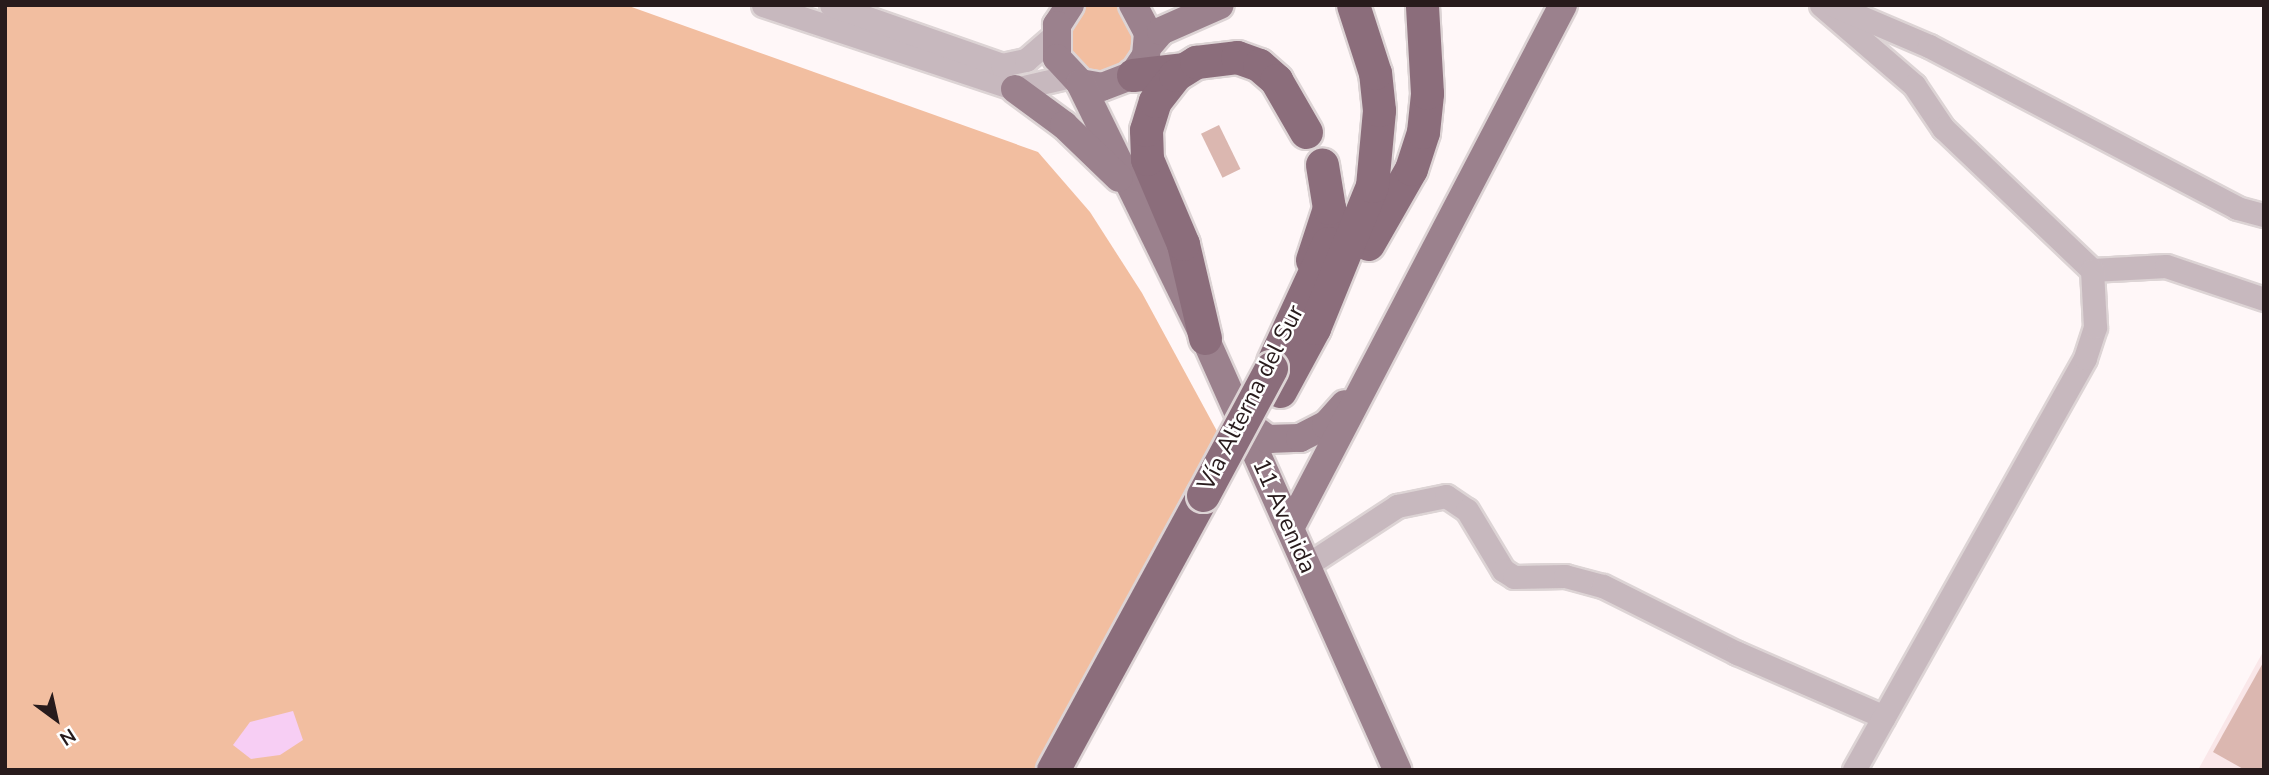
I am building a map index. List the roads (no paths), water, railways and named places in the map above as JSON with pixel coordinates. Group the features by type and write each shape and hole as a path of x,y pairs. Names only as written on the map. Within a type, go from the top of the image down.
{"highway":[{"name":"Vía Alterna del Sur","path":"1077,770 1276,371 1345,204 1357,156 1359,114 1354,73 1329,5"},
{"name":"Vía Alterna del Sur","path":"1276,371 1314,328 1364,215 1379,148 1375,73 1353,5"},
{"path":"1314,328 1381,224 1416,154 1427,93 1422,5"},
{"path":"1124,80 1183,69 1224,56 1259,65 1282,87 1306,132"},
{"path":"1183,69 1155,101 1145,146 1183,244 1205,338"},
{"path":"1276,371 1328,218 1322,165"},
{"name":"Vía Alterna del Sur","path":"1053,770 1210,504"}],"main road":[{"path":"1133,5 1145,22 1149,45"},
{"path":"1076,79 1124,80 1161,31 1220,5"},
{"path":"1290,528 1563,5"},
{"name":"11 Avenida","path":"1057,18 1058,58 1076,79 1205,338 1397,770"},
{"name":"11 Avenida","path":"1124,80 1110,115 1150,225"},
{"path":"1015,89 1064,125 1133,192"},
{"path":"1241,419 1268,439 1300,438 1326,425 1368,378"}],"street":[{"path":"763,5 1015,89 1076,79"},
{"path":"831,5 1002,65 1026,60 1057,18"},
{"path":"1821,5 1914,85 1943,128 2092,270 2095,327 2085,358 1854,770"},
{"path":"1833,5 1930,46 2237,208 2264,215"},
{"path":"2092,270 2166,266 2264,299"},
{"path":"1307,565 1397,506 1446,496 1467,510 1503,570 1514,576 1565,576 1603,586 1737,653 1884,717"}]}
